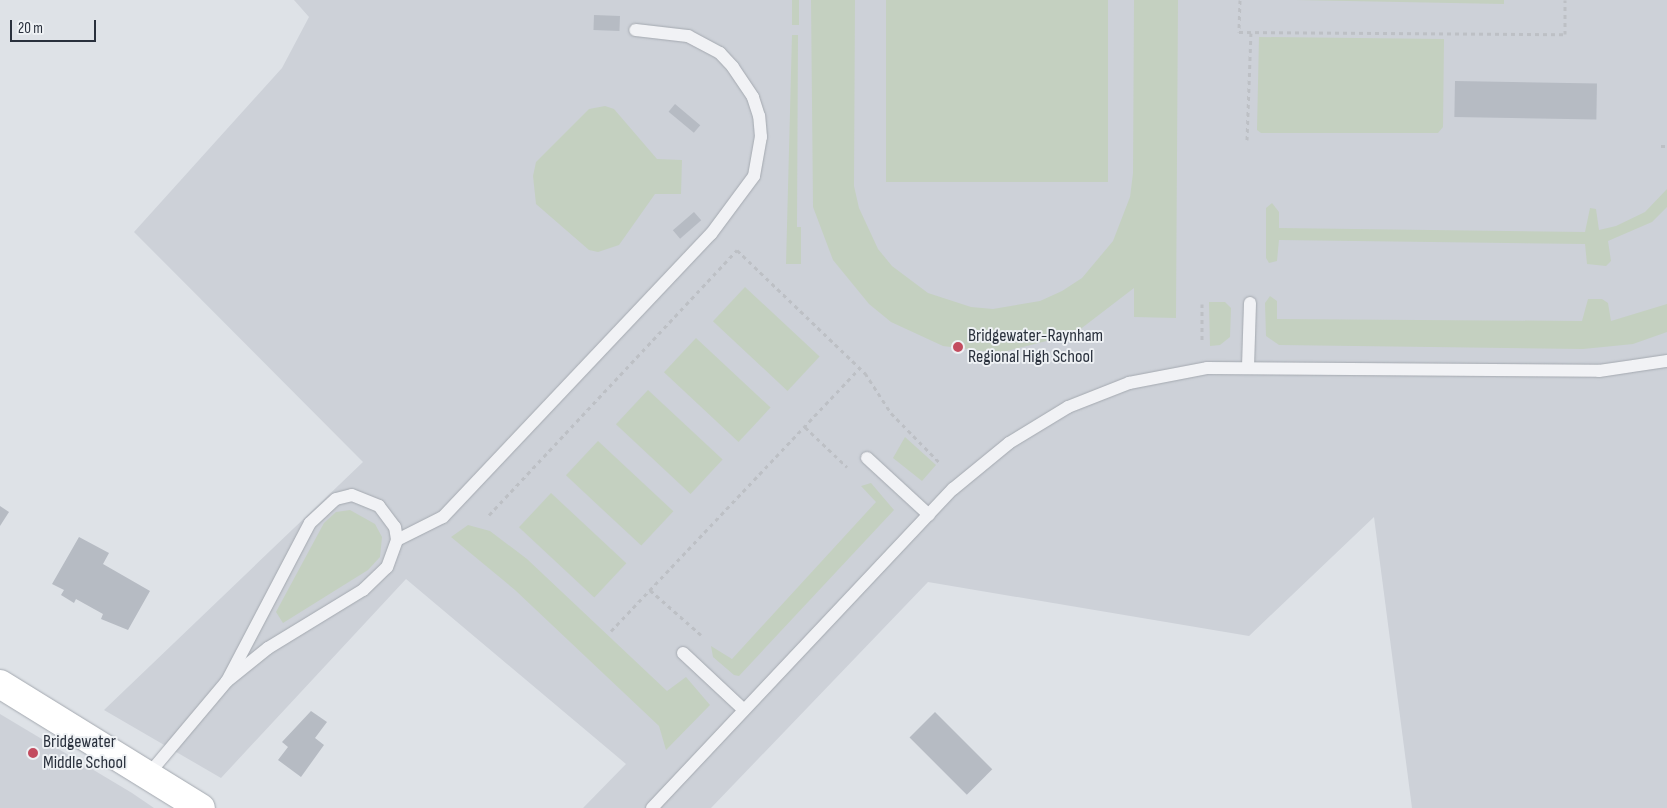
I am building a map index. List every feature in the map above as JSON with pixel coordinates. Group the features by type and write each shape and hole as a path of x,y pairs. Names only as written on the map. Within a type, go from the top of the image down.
{"street":[{"path":"0,684 201,808"}],"lane":[{"path":"397,540 443,517 711,234 738,204 754,176 762,137 758,116 754,97 733,67 720,53 688,36 635,30"},
{"path":"1248,367 1250,302"},
{"path":"652,808 929,515 979,465 1068,407 1155,376 1248,367 1599,371 1667,361"},
{"path":"867,458 929,515"},
{"path":"147,776 227,681 268,648 363,590 388,567 397,540 389,515 365,498 352,495 323,508 310,524 227,681"},
{"path":"683,653 744,710"}],"path":[{"path":"1240,0 1240,32 1565,34 1565,0"},
{"path":"1247,140 1251,33"},
{"path":"1661,146 1667,146"},
{"path":"489,515 737,250 860,368 890,413 941,464"},
{"path":"1202,304 1202,341"},
{"path":"611,631 860,368"},
{"path":"805,427 853,472"},
{"path":"650,590 701,635"}],"shaded area":[{"name":"Bridgewater-Raynham Regional High School","path":"294,0 1667,0 1667,808 1412,808 1374,517 1249,636 928,582 711,808 583,808 626,764 406,579 221,778 104,710 363,462 134,232 282,68 309,17"},
{"name":"Bridgewater Middle School","path":"0,714 132,793 154,808 0,808"}],"green space":[{"path":"792,0 799,0 799,25 792,25"},
{"path":"811,0 855,0 854,186 859,208 878,249 892,266 928,293 971,307 993,309 1040,301 1062,291 1082,278 1113,241 1130,197 1133,173 1134,0 1178,0 1176,318 1134,317 1134,288 1074,334 999,353 943,346 891,322 869,304 833,260 813,207"},
{"path":"886,0 1108,0 1108,182 886,182"},
{"path":"1295,0 1504,0 1504,4"},
{"path":"792,35 798,35 797,227 801,227 801,264 786,264"},
{"path":"1259,37 1444,39 1443,127 1438,133 1261,133 1257,130"},
{"path":"605,106 614,109 657,159 682,160 681,194 655,194 619,245 598,252 589,250 536,204 533,176 536,162 589,109"},
{"path":"1667,189 1667,207 1652,222 1608,241 1611,261 1606,266 1587,264 1585,244 1279,240 1277,261 1269,263 1266,258 1266,208 1272,203 1279,212 1279,228 1585,232 1590,208 1596,209 1599,230 1616,226 1645,212"},
{"path":"745,287 820,357 788,391 713,321"},
{"path":"1270,296 1277,301 1277,319 1582,321 1588,299 1602,299 1608,303 1611,321 1667,304 1667,332 1633,344 1583,349 1279,345 1266,336 1265,303"},
{"path":"1209,302 1225,302 1231,308 1230,337 1220,345 1210,346"},
{"path":"696,338 771,408 739,442 664,372"},
{"path":"648,390 723,460 691,494 616,424"},
{"path":"905,437 936,465 922,481 893,458"},
{"path":"598,441 673,511 641,546 566,475"},
{"path":"871,483 894,510 739,676 734,675 713,657 711,646 732,659 876,502 861,486"},
{"path":"551,493 626,563 594,598 519,527"},
{"path":"350,510 375,524 382,537 380,557 368,570 283,623 276,612 324,523 336,512"},
{"path":"468,525 490,531 527,559 667,691 686,677 710,705 666,750 659,726 515,590 451,537"}],"building":[{"path":"594,15 620,16 619,31 593,30"},
{"path":"1455,81 1597,83 1596,119 1454,117"},
{"path":"675,104 700,125 694,133 669,112"},
{"path":"694,212 701,220 680,239 673,230"},
{"path":"0,506 9,512 0,526"},
{"path":"79,537 109,553 103,564 150,591 128,630 101,619 103,614 76,599 74,603 61,595 64,590 52,584"},
{"path":"311,711 327,722 315,738 324,745 301,777 278,760 288,747 282,742"},
{"path":"935,712 992,769 967,795 910,737"}],"place":[{"name":"Bridgewater-Raynham Regional High School","path":"958,347"},
{"name":"Bridgewater Middle School","path":"33,753"}]}
